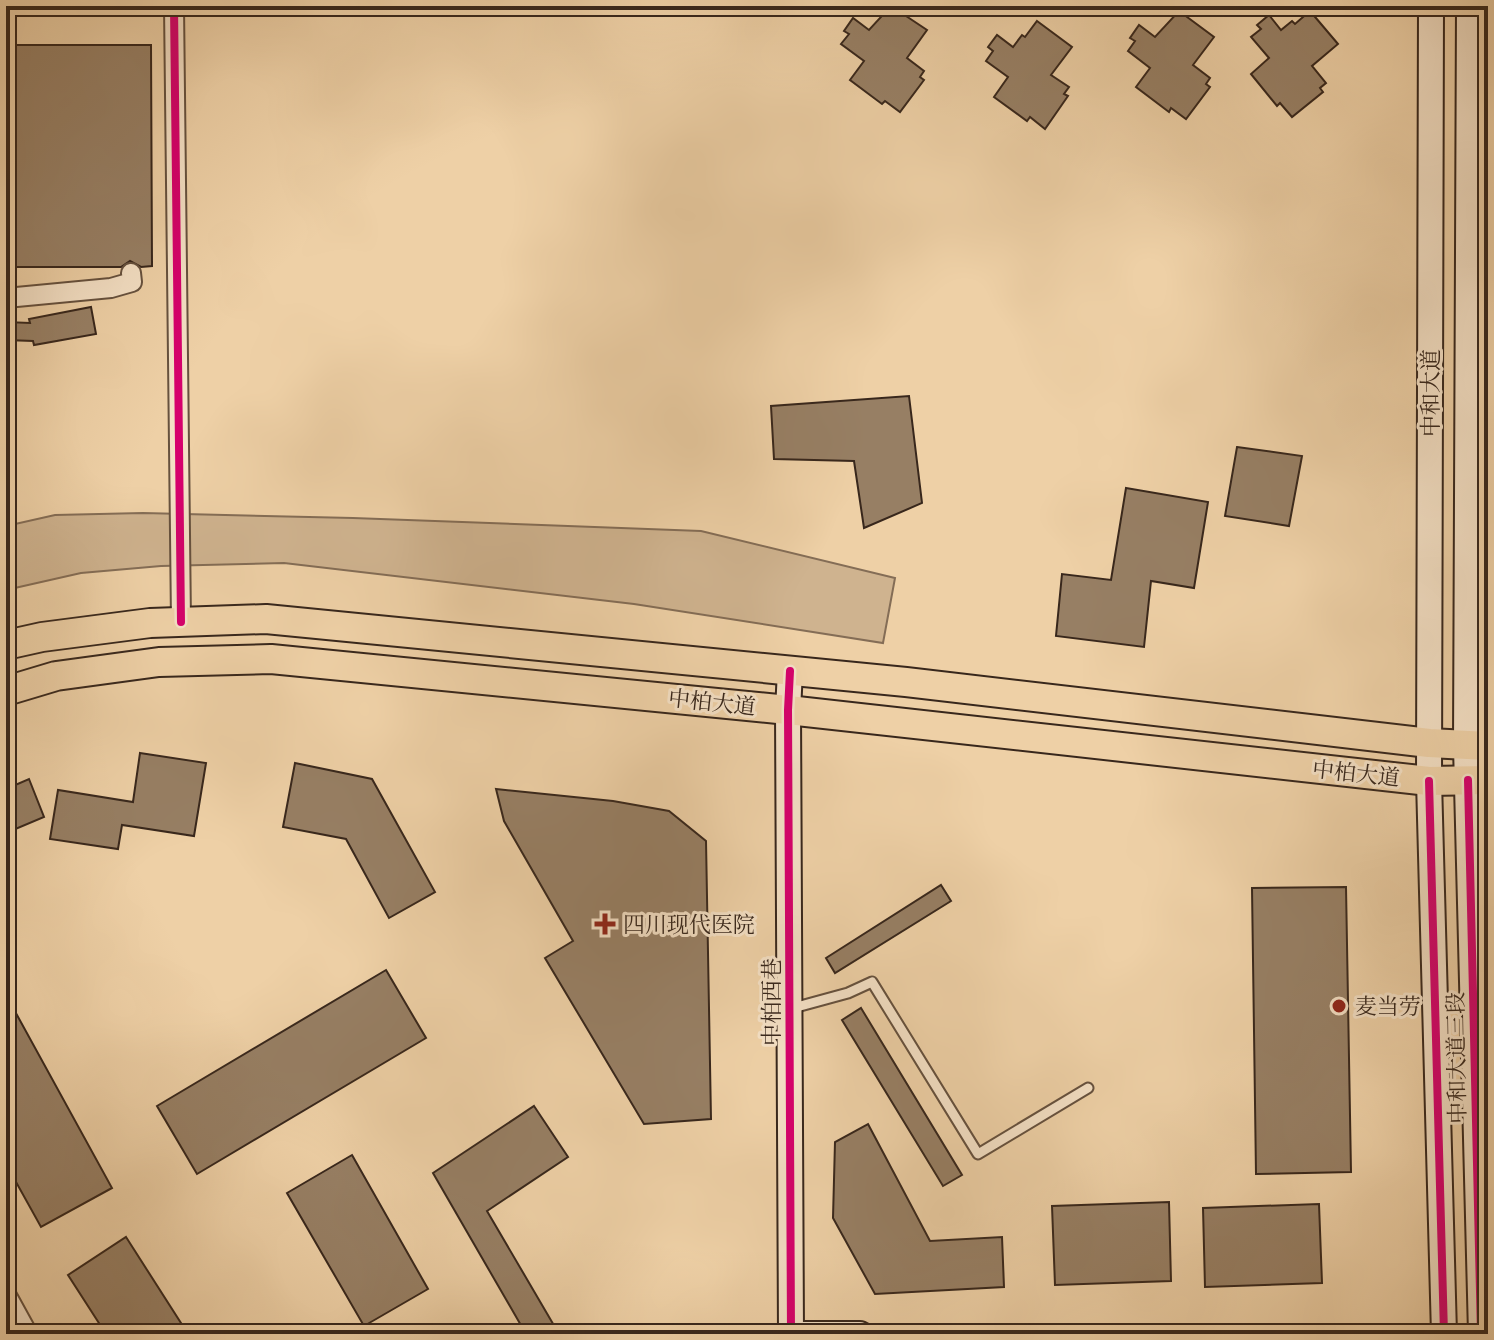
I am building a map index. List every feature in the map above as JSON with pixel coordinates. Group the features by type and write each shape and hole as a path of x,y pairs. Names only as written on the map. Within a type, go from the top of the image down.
{"main road":[{"name":"中和大道","path":"1429,781 1431,6"},
{"name":"中和大道","path":"1469,6 1477,746"},
{"name":"中柏大道","path":"6,645 42,637 150,623 266,619 790,671 1477,746"},
{"name":"中柏大道","path":"6,691 56,676 159,662 271,659 788,710 1429,781 1478,780"},
{"name":"中柏西巷","path":"790,671 791,1334"},
{"name":"中和大道三段","path":"1477,746 1481,1334"},
{"name":"中和大道三段","path":"1429,781 1444,1334"},
{"path":"791,1334 860,1334"}],"street":[{"path":"174,6 181,622"},
{"path":"6,298 111,288 132,282 131,273"},
{"path":"6,1294 28,1334"}],"lane":[{"path":"789,1009 848,993 872,982 978,1154 1088,1088"}],"shaded area":[{"path":"143,513 701,531 895,578 883,643 634,604 284,563 161,566 81,573 6,590 6,526 55,515"}],"building":[{"path":"891,6 927,30 907,58 924,71 920,77 924,80 900,112 885,101 882,104 850,80 864,61 841,44 849,34 844,31 853,18 869,30"},
{"path":"1179,11 1214,37 1193,65 1210,78 1206,84 1210,87 1186,119 1171,108 1169,112 1136,87 1150,68 1128,51 1135,41 1130,38 1139,25 1155,37"},
{"path":"1310,11 1338,44 1312,66 1326,83 1320,88 1323,92 1292,117 1280,103 1277,106 1251,74 1269,58 1251,37 1261,29 1257,25 1269,15 1281,30 1292,21 1295,24"},
{"path":"1037,21 1072,47 1051,75 1069,87 1064,94 1068,96 1045,129 1030,117 1027,121 994,97 1008,77 986,61 993,51 988,47 997,35 1013,47"},
{"path":"6,45 151,45 152,266 141,267 130,261 121,267 6,267"},
{"path":"91,307 96,334 34,345 33,341 6,340 6,322 30,323 29,319"},
{"path":"909,396 922,503 864,528 854,461 774,459 771,406"},
{"path":"1237,447 1302,456 1289,526 1225,516"},
{"path":"1126,488 1208,502 1194,588 1151,581 1144,647 1056,636 1062,574 1111,580"},
{"path":"140,753 206,763 194,836 122,825 118,849 50,839 58,790 133,802"},
{"path":"295,763 372,779 435,892 389,918 346,839 283,827"},
{"path":"29,779 44,817 6,833 6,789"},
{"path":"496,789 613,801 669,811 706,841 711,1119 644,1124 545,958 573,941 504,821"},
{"path":"941,885 951,901 835,973 826,958"},
{"path":"1346,887 1351,1172 1256,1174 1252,888"},
{"path":"386,970 426,1038 197,1174 157,1106"},
{"path":"6,995 112,1188 41,1227 6,1164"},
{"path":"861,1008 962,1175 943,1186 842,1020"},
{"path":"534,1106 568,1157 487,1211 559,1334 526,1334 433,1173"},
{"path":"868,1124 930,1241 1002,1237 1004,1287 875,1294 833,1218 835,1142"},
{"path":"352,1155 428,1289 364,1326 287,1193"},
{"path":"1169,1202 1171,1281 1055,1285 1052,1206"},
{"path":"1319,1204 1322,1283 1205,1287 1203,1208"},
{"path":"126,1237 188,1334 106,1334 68,1275"}],"cycle path":[{"path":"174,6 181,622"},
{"path":"790,671 791,1334"},
{"path":"1468,780 1481,1334"},
{"path":"1429,781 1444,1334"}],"place":[{"name":"四川现代医院","path":"605,924"},
{"name":"麦当劳","path":"1339,1006"}]}
